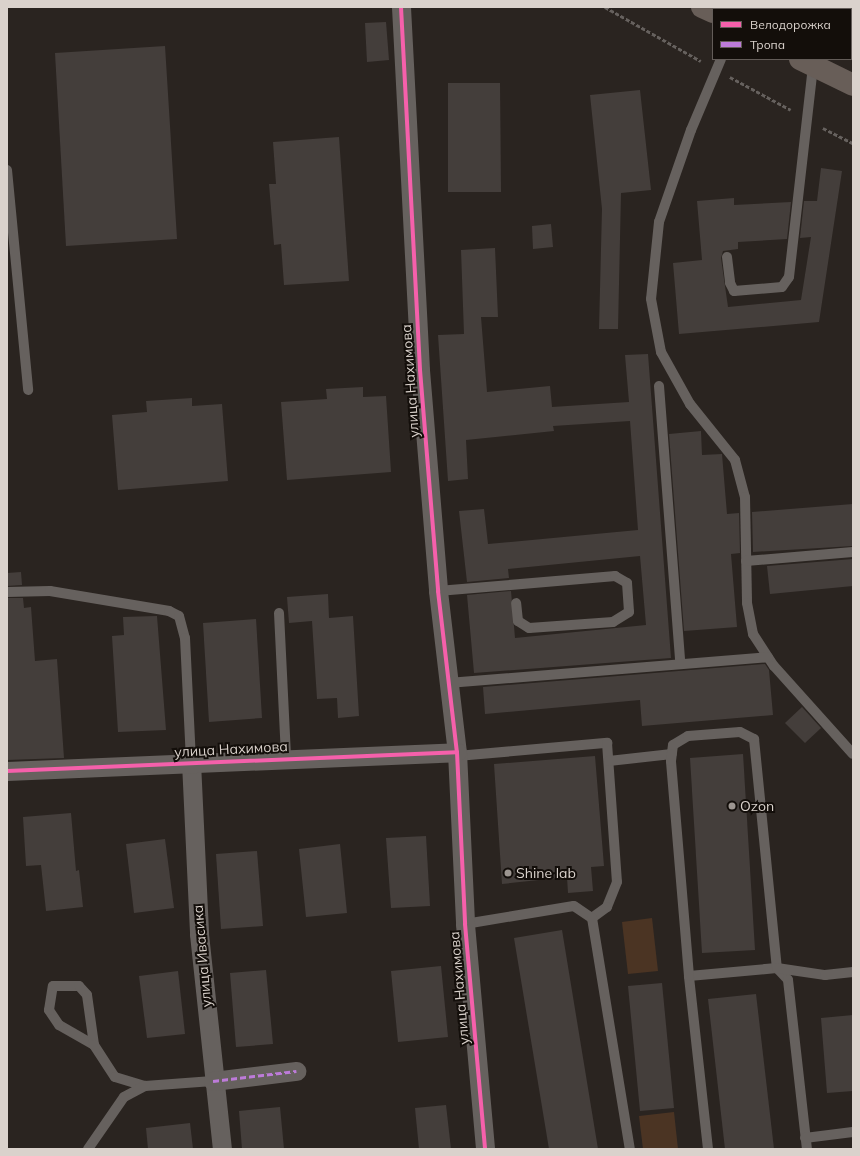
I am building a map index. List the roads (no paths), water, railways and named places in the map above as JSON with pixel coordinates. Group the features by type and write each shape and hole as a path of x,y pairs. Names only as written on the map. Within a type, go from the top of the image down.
{"highway":[{"path":"702,7 712,12"},
{"path":"807,63 853,85"}],"street":[{"name":"улица Нахимова","path":"401,7 420,370 438,591 457,754 465,924 485,1149"},
{"name":"улица Нахимова","path":"7,771 286,757 457,754"},
{"name":"улица Ивасика","path":"191,762 199,934 222,1149"},
{"path":"214,1081 296,1070"}],"lane":[{"path":"721,60 691,130 659,222 651,299 661,352 690,404 735,460 744,497 747,602 753,634 768,657 853,754"},
{"path":"727,257 730,283 734,291 782,287 789,277 807,63"},
{"path":"7,170 28,390"},
{"path":"659,386 680,662"},
{"path":"746,561 853,552"},
{"path":"438,591 615,576 627,583 629,612 613,622 529,628 518,621 516,604"},
{"path":"7,592 50,591 179,616 185,638 191,762"},
{"path":"279,613 286,757"},
{"path":"448,683 680,662 768,657"},
{"path":"708,1149 689,976 672,754 673,745 688,736 740,732 754,739 777,968 788,980 807,1149"},
{"path":"457,754 607,742 617,882 607,907 592,918"},
{"path":"609,761 672,754"},
{"path":"465,924 574,906 592,918 630,1149"},
{"path":"689,976 777,968 825,975 852,970"},
{"path":"94,1045 59,1025 49,1010 53,986 79,986 87,995 94,1045 115,1077 145,1086 214,1081"},
{"path":"88,1149 124,1097 145,1086"},
{"path":"805,1138 853,1132"}],"place":[{"name":"Ozon","path":"732,806"},
{"name":"Shine lab","path":"508,873"}]}
